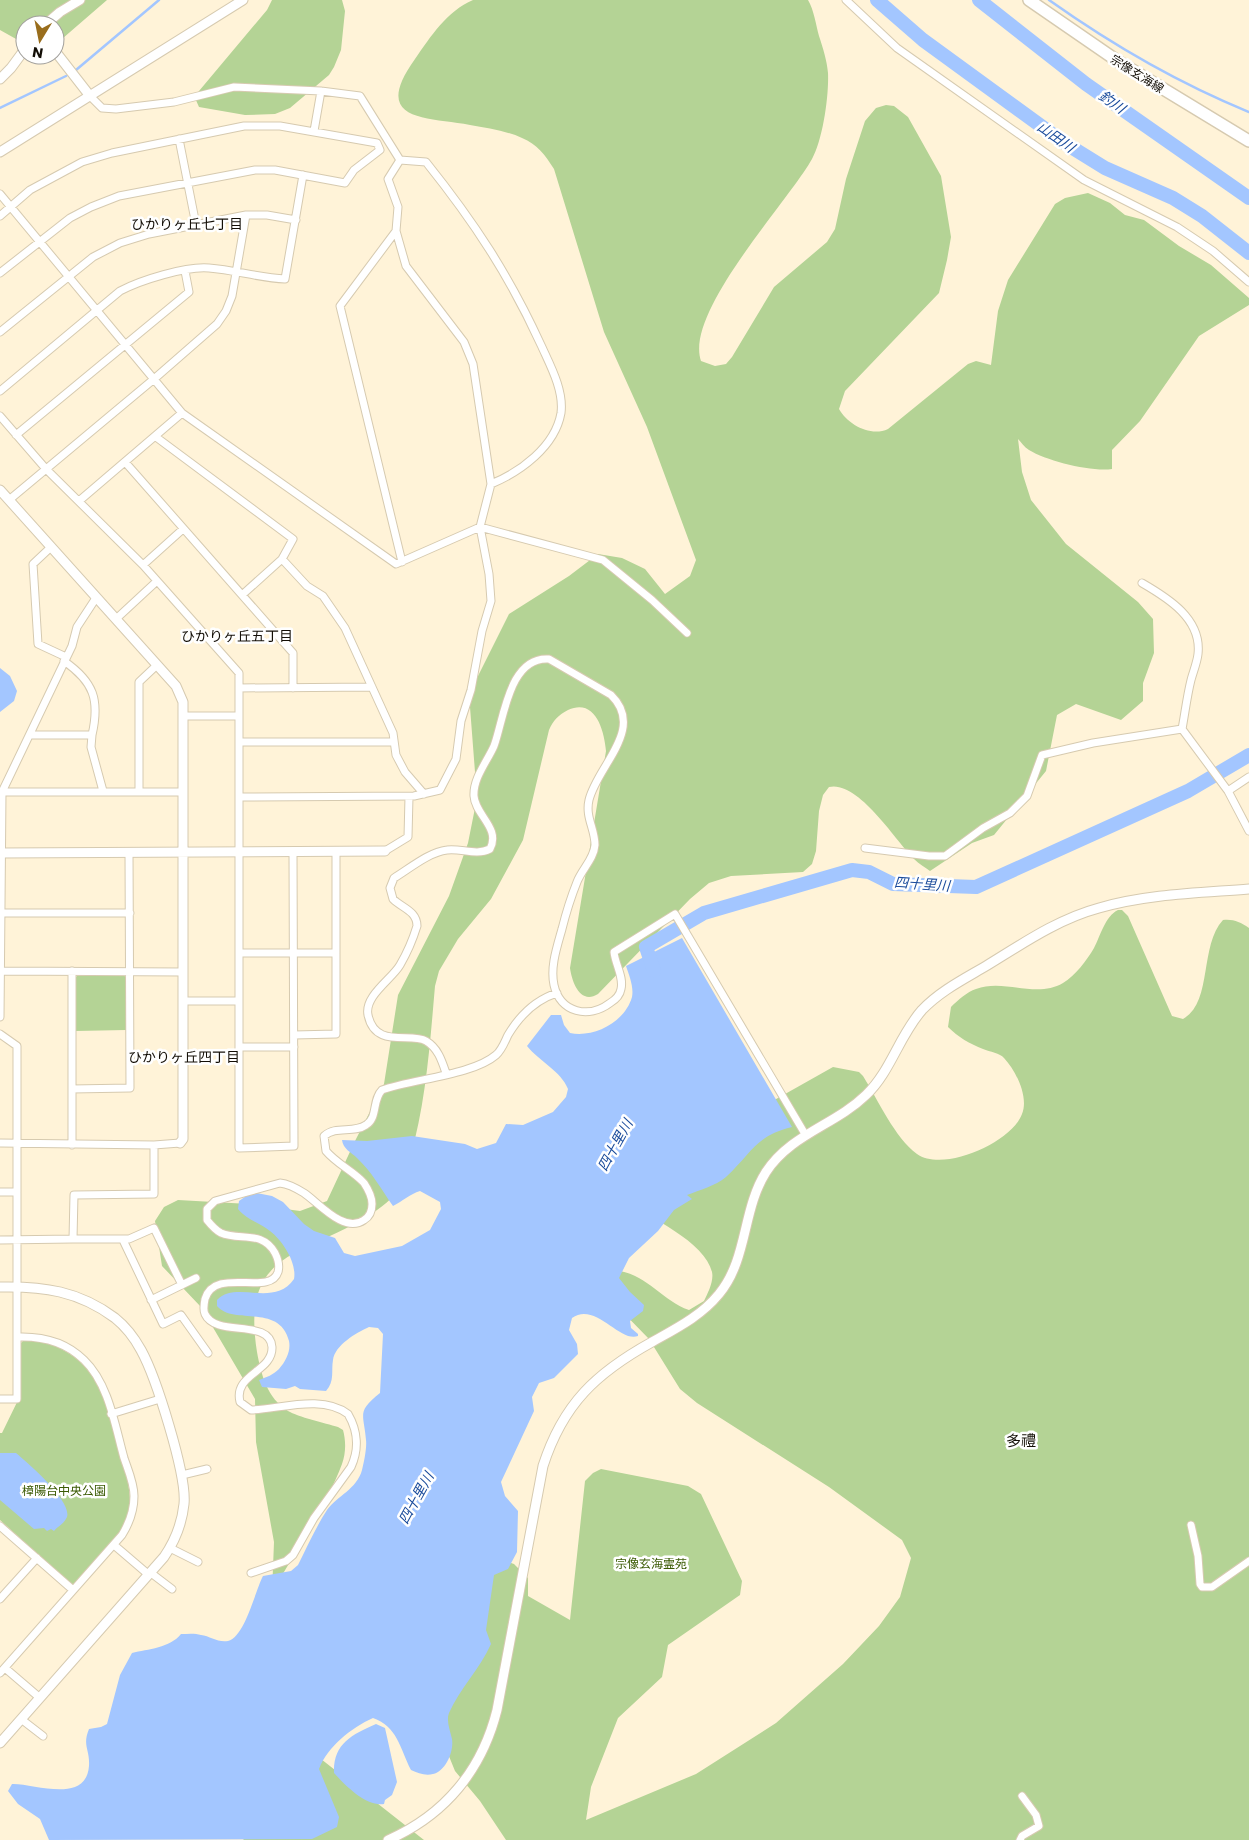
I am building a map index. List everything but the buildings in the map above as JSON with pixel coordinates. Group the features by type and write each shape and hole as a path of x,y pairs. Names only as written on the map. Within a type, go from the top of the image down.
{"main road":[{"name":"宗像玄海線","path":"1029,0 1119,62 1249,142"}],"street":[{"path":"57,15 80,0"},
{"path":"0,152 243,0"},
{"path":"846,0 897,48 1084,180 1177,227 1213,251 1249,282"},
{"path":"0,78 15,63"},
{"path":"65,64 102,108 116,109 158,105 234,87 321,91 360,96 400,160"},
{"path":"314,132 321,91"},
{"path":"0,216 30,190 82,162 112,153 244,126 262,125 377,143 380,150 354,170 344,182 255,170 119,196 70,218 0,274"},
{"path":"179,139 196,225"},
{"path":"240,797 409,797 440,790 453,767 461,721 471,690 482,631 491,601 489,574 480,527 491,484 472,364 464,342 406,266 396,230 398,207 388,180 400,160"},
{"path":"400,160 426,162 455,198 494,253 521,302 554,372 561,413 556,428 548,441 518,470 491,484"},
{"path":"0,390 120,290 135,283 185,271 208,268 285,279 303,175"},
{"path":"0,194 182,413 396,564 480,527 603,560 652,600 687,633"},
{"path":"0,332 93,256 120,243 149,234 246,215 267,215 296,220"},
{"path":"9,500 217,324 232,296 246,215"},
{"path":"396,230 340,306 402,562"},
{"path":"16,435 188,292 185,271"},
{"path":"79,501 182,413"},
{"path":"0,416 46,469 143,564 239,673 239,1148 294,1146 293,852"},
{"path":"156,437 293,539 282,559 242,595"},
{"path":"125,462 293,653 293,688"},
{"path":"0,490 50,548 157,665 180,694 183,716 184,852 183,1139 180,1143 154,1145 17,1145 0,1143"},
{"path":"143,564 183,529"},
{"path":"50,548 33,564 38,644 65,659 89,684 96,710 91,747 103,792"},
{"path":"282,559 307,586 323,596 346,628 393,733 396,755 405,772 424,794"},
{"path":"116,619 157,581"},
{"path":"1142,583 1167,597 1181,609 1196,636 1198,653 1190,682 1182,730 1228,792 1249,831"},
{"path":"0,1017 1,792 31,735 77,627 96,598"},
{"path":"446,1073 438,1053 425,1040 387,1036 375,1027 368,1013 375,994 401,963 416,926 417,919 413,914 392,899 391,883 394,878 440,852 453,850 478,852 490,849 492,832 476,804 475,785 493,747 510,690 525,669 541,658 557,662 604,689 617,701 624,721 617,747 597,780 589,800 588,812 595,844 590,860 577,882 557,948 553,976 557,993 569,1008 576,1011 592,1013 609,1004 616,998 622,987 614,952 675,914 805,1134"},
{"path":"139,792 139,682 157,665"},
{"path":"239,688 372,687"},
{"path":"183,716 239,716"},
{"path":"865,848 929,856 945,856 983,828 1010,813 1027,796 1042,755 1093,743 1182,730"},
{"path":"31,735 92,735"},
{"path":"239,742 394,742"},
{"path":"1228,792 1249,777"},
{"path":"1,792 183,792"},
{"path":"1,853 385,851 408,837 409,797"},
{"path":"294,1035 336,1034 336,851"},
{"path":"72,1089 130,1088 129,852"},
{"path":"388,1840 421,1822 449,1799 466,1780 486,1746 497,1710 543,1466 551,1441 561,1421 577,1398 597,1378 624,1358 698,1315 719,1295 737,1263 749,1213 758,1186 779,1155 805,1134 849,1109 875,1086 910,1027 934,998 1041,932 1098,908 1165,895 1249,889"},
{"path":"1,913 130,913"},
{"path":"239,953 336,953"},
{"path":"1,971 183,972"},
{"path":"72,971 72,1145"},
{"path":"251,1573 286,1561 293,1555 314,1518 351,1467 355,1459 357,1438 348,1414 336,1408 288,1404 251,1410 240,1402 242,1386 251,1374 266,1363 270,1357 272,1344 269,1338 259,1331 222,1326 211,1321 204,1312 206,1298 213,1288 221,1284 269,1280 276,1275 278,1264 271,1247 257,1238 218,1232 207,1220 207,1209 215,1201 280,1183 287,1184 306,1194 339,1219 353,1223 363,1221 371,1212 372,1204 369,1192 357,1177 326,1151 324,1136 338,1129 349,1130 366,1126 373,1116 377,1095 382,1090 446,1073 457,1072 498,1054 514,1026 531,1007 543,998 557,993"},
{"path":"183,1002 239,1001"},
{"path":"0,1034 17,1046 17,1399 0,1399"},
{"path":"239,1048 294,1047"},
{"path":"73,1239 74,1194 154,1194 154,1145"},
{"path":"0,1192 17,1192"},
{"path":"0,1240 123,1240 154,1228 182,1285"},
{"path":"123,1240 162,1324 181,1315 208,1353"},
{"path":"151,1300 196,1278"},
{"path":"0,1287 53,1289 70,1293 100,1308 117,1320 141,1350 150,1368 182,1475 184,1503 177,1533 170,1548 150,1574 0,1743"},
{"path":"17,1337 35,1336 50,1340 69,1348 84,1360 103,1388 134,1493 132,1517 114,1545 2,1670 40,1698"},
{"path":"111,1414 160,1399"},
{"path":"182,1475 208,1469"},
{"path":"1190,1525 1198,1556 1200,1584 1202,1587 1212,1587 1249,1561"},
{"path":"0,1526 73,1590"},
{"path":"114,1545 150,1574 172,1588"},
{"path":"170,1548 198,1562"},
{"path":"0,1599 36,1558"},
{"path":"21,1719 43,1736"},
{"path":"1020,1840 1022,1836 1040,1826 1036,1815 1022,1796"}],"green space":[{"path":"0,0 107,0 65,36 65,15 15,15 15,38 0,30"},
{"path":"272,0 342,0 345,11 341,50 329,75 290,108 275,114 245,115 199,107 195,98 199,91 267,10"},
{"path":"473,0 808,0 815,18 828,73 826,105 816,151 800,178 722,287 708,315 700,340 701,361 715,366 726,364 774,287 827,242 835,229 846,179 865,121 876,108 886,105 894,106 908,117 941,176 951,237 939,293 845,391 839,409 848,420 860,428 874,432 888,429 968,364 976,361 991,365 998,311 1008,280 1055,204 1065,198 1088,193 1110,203 1125,215 1144,220 1179,246 1211,265 1249,298 1249,305 1199,336 1140,421 1112,450 1112,469 1093,469 1058,462 1029,450 1018,439 1022,472 1031,500 1066,544 1138,602 1153,619 1154,653 1143,683 1143,701 1121,720 1076,704 1057,715 1046,771 994,835 972,843 930,871 914,859 864,802 840,787 829,787 823,795 819,811 816,851 812,864 803,872 731,876 709,883 690,899 598,994 586,997 575,985 570,968 606,751 600,725 591,712 585,708 577,707 568,710 554,721 549,730 523,840 491,899 458,939 439,971 435,986 427,1073 420,1116 402,1184 391,1198 367,1217 298,1251 280,1262 267,1276 258,1294 254,1319 257,1352 263,1377 270,1392 281,1406 288,1411 343,1430 345,1443 342,1464 335,1481 272,1593 274,1542 256,1442 255,1399 201,1307 162,1266 155,1221 164,1207 178,1200 249,1204 300,1211 327,1201 384,1084 398,995 449,896 468,843 477,798 469,694 509,614 569,576 598,554 622,558 645,569 665,594 690,576 696,560 647,427 604,332 554,169 544,155 527,140 490,129 421,117 409,113 401,105 398,95 403,80 415,59 447,17"},
{"name":"宗像玄海霊苑","path":"1118,910 1122,910 1128,916 1172,1016 1183,1019 1192,1011 1199,1000 1211,944 1223,920 1237,921 1249,928 1249,1840 506,1840 480,1801 455,1771 444,1744 369,1630 508,1562 514,1564 528,1578 528,1596 570,1620 585,1481 593,1473 601,1469 688,1486 701,1494 742,1581 740,1595 668,1645 662,1677 618,1718 591,1787 586,1820 696,1774 776,1723 843,1664 879,1626 900,1597 911,1558 902,1540 829,1487 697,1403 680,1389 649,1339 611,1300 620,1271 639,1278 671,1301 689,1310 704,1301 709,1291 712,1272 707,1261 688,1241 675,1231 625,1202 760,1108 833,1067 859,1072 863,1076 894,1129 917,1154 929,1159 943,1160 976,1152 992,1144 1016,1125 1024,1107 1023,1092 1009,1063 1002,1056 978,1047 948,1027 951,1007 969,992 987,986 1042,989 1063,983 1084,963 1094,948 1106,922"},
{"path":"124,975 126,978 126,1030 75,1031 75,978 77,976"},
{"name":"樟陽台中央公園","path":"24,1340 37,1341 60,1348 79,1361 95,1379 116,1436 126,1473 130,1506 124,1527 104,1553 74,1584 71,1584 0,1520 0,1433 2,1433 21,1394 21,1343"},
{"path":"321,1759 424,1840 243,1840"}],"water":[{"path":"0,668 10,676 17,691 14,701 0,712"},
{"path":"682,938 792,1127 762,1140 722,1180 687,1195 692,1199 674,1210 658,1231 629,1258 619,1278 644,1305 643,1311 630,1321 631,1328 638,1336 631,1337 623,1334 598,1318 589,1315 581,1314 572,1318 569,1330 577,1344 578,1354 554,1378 539,1383 532,1397 534,1411 501,1482 505,1496 518,1511 517,1552 508,1569 494,1575 486,1630 491,1644 449,1713 448,1722 452,1749 445,1765 438,1772 430,1775 411,1770 393,1732 388,1726 373,1718 349,1732 334,1745 323,1761 319,1769 339,1817 337,1827 312,1839 49,1840 40,1819 18,1804 8,1791 12,1784 57,1789 69,1789 79,1785 86,1778 89,1766 86,1740 89,1729 107,1724 120,1675 132,1653 165,1645 181,1634 199,1634 224,1641 234,1638 240,1631 249,1613 263,1576 291,1571 298,1565 327,1510 356,1482 362,1470 366,1443 363,1414 367,1405 380,1393 383,1334 378,1328 369,1327 352,1336 338,1349 332,1364 332,1380 326,1391 300,1389 295,1386 286,1389 262,1387 259,1380 277,1371 287,1356 289,1341 284,1329 276,1322 266,1318 234,1315 225,1312 217,1306 217,1300 234,1292 276,1292 286,1287 294,1279 294,1273 291,1259 280,1240 270,1231 242,1213 238,1209 239,1201 252,1192 272,1196 283,1202 304,1224 314,1231 335,1238 344,1253 355,1256 402,1246 430,1230 441,1209 440,1202 420,1191 393,1206 372,1175 346,1148 342,1140 367,1141 412,1136 465,1144 477,1149 496,1143 506,1124 523,1125 553,1112 566,1097 568,1089 555,1071 527,1046 551,1015 561,1015 564,1025 570,1033 579,1034 598,1030 616,1021 623,1014 632,997 632,985 626,966"},
{"path":"0,1453 16,1453 48,1483 63,1502 67,1510 67,1517 54,1531 51,1529 47,1531 44,1528 34,1529 0,1500"},
{"path":"376,1724 385,1728 397,1782 392,1795 385,1800 384,1804 377,1804 363,1799 334,1773 334,1763 340,1748 345,1742 359,1732"}],"waterway":[{"path":"76,70 159,0"},
{"name":"山田川","path":"877,0 923,40 1063,142 1105,168 1173,198 1202,216 1249,253"},
{"name":"釣川","path":"979,0 1086,84 1249,198"},
{"path":"1049,0 1096,32 1146,62 1249,112"},
{"path":"0,108 66,76"},
{"name":"四十里川","path":"654,971 646,947 704,913 852,870 869,872 893,884 976,887 1188,791 1249,755"}],"district":[{"name":"ひかりヶ丘七丁目","path":"187,224"},
{"name":"ひかりヶ丘五丁目","path":"237,636"},
{"name":"ひかりヶ丘四丁目","path":"184,1057"},
{"name":"多禮","path":"1021,1441"}]}
